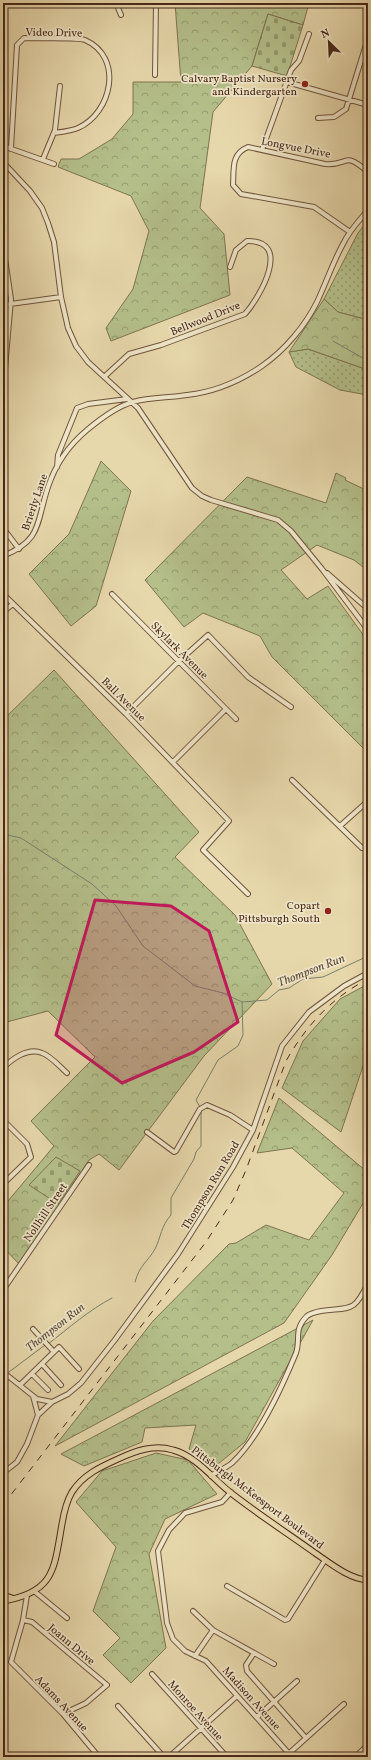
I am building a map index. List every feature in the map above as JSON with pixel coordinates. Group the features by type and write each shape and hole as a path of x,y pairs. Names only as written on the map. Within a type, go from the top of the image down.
{"main road":[{"name":"Pittsburgh McKeesport Boulevard","path":"3,1601 17,1599 34,1592 48,1579 54,1565 68,1498 82,1480 92,1472 131,1453 158,1447 183,1454 231,1492 325,1560 356,1580 368,1582"},
{"path":"3,1596 17,1599"}],"street":[{"path":"116,3 121,15"},
{"path":"155,75 156,3"},
{"path":"262,150 291,70 299,61 309,34"},
{"name":"Video Drive","path":"11,148 16,45 24,38 83,39 94,44 109,64 111,74 103,106 92,118 78,128 54,133"},
{"path":"318,118 334,118 346,110 368,38"},
{"path":"287,82 368,105"},
{"path":"43,159 54,133 60,86"},
{"path":"3,146 54,164"},
{"name":"Longvue Drive","path":"350,232 314,207 241,194 233,184 237,154 240,150 248,147 325,164 350,160 355,161 368,172"},
{"path":"3,162 30,191 44,213 54,242 61,298 68,328 76,346 88,362 138,408 192,488 202,496 211,500 278,520 291,531 368,630"},
{"path":"57,468 58,455 77,408 88,404 204,392 229,384 262,366 293,338 302,327 316,304 342,244 368,210"},
{"name":"Bellwood Drive","path":"104,377 129,354 161,345 245,314 252,306 266,281 272,266 271,256 262,244 247,241 236,250 230,267"},
{"path":"3,392 11,304 4,252"},
{"path":"3,305 61,298"},
{"name":"Brierly Lane","path":"3,556 18,549 33,537 37,528 48,487 57,468 72,445 87,430 129,400"},
{"path":"3,528 18,549"},
{"path":"322,569 368,609"},
{"name":"Ball Avenue","path":"3,594 126,714 229,821 203,850 248,894"},
{"name":"Skylark Avenue","path":"112,594 236,719"},
{"path":"3,612 13,604"},
{"path":"126,714 178,662 208,635 248,677 291,707"},
{"path":"173,762 226,709"},
{"path":"292,780 362,848 368,846"},
{"path":"340,826 368,801"},
{"name":"Thompson Run Road","path":"3,1473 12,1468 21,1457 38,1415 52,1402 68,1394 81,1383 147,1298 189,1238 233,1167 253,1130 282,1046 309,1012 344,986 368,973"},
{"path":"3,1068 12,1060 31,1051 43,1053 67,1073"},
{"path":"147,1132 174,1152 176,1151 201,1107 207,1105 230,1115 253,1130"},
{"path":"3,1120 27,1144 31,1157 3,1184"},
{"name":"Nollhill Street","path":"3,1290 89,1165"},
{"path":"211,1476 231,1464 254,1435 297,1351 297,1335 306,1318 317,1312 352,1307 361,1298 368,1283"},
{"path":"34,1329 54,1352"},
{"path":"20,1385 60,1347 80,1369"},
{"path":"42,1364 61,1385"},
{"path":"3,1372 33,1396 40,1400 52,1402"},
{"path":"32,1374 48,1390"},
{"path":"33,1396 38,1415"},
{"name":"Madison Avenue","path":"231,1492 222,1502 185,1512 169,1530 158,1551 167,1623 173,1639 185,1651 206,1661 290,1755"},
{"path":"227,1586 285,1620 288,1619 325,1560"},
{"path":"34,1592 67,1618"},
{"path":"23,1620 27,1595"},
{"path":"193,1611 213,1630 274,1664"},
{"name":"Adams Avenue","path":"23,1620 11,1662 63,1714 99,1757"},
{"name":"Joann Drive","path":"23,1620 32,1622 107,1685 86,1703 63,1714"},
{"path":"194,1656 213,1630"},
{"path":"254,1653 246,1665 246,1669 306,1738"},
{"name":"Monroe Avenue","path":"152,1674 227,1757"},
{"path":"257,1717 297,1681"},
{"path":"169,1757 237,1696"},
{"path":"285,1757 290,1755 306,1738 344,1704"},
{"path":"118,1706 164,1757"},
{"path":"355,1757 368,1745"}],"highlighted area":[{"path":"95,900 171,906 209,931 238,1022 194,1052 122,1083 56,1035"}],"green space":[{"path":"175,3 309,3 303,25 268,14 252,66 213,112 200,208 224,234 230,295 111,341 106,328 133,289 149,231 131,196 58,167 61,159 79,159 112,139 133,114 133,82 181,82"},
{"path":"268,14 303,25 287,76 252,66"},
{"path":"368,220 368,320 338,312 324,299 358,233"},
{"path":"324,299 338,312 368,320 368,370 308,349 289,352"},
{"path":"308,349 368,370 368,399 362,394 340,390 296,367 289,352"},
{"path":"101,461 131,491 96,606 71,626 29,574 69,534"},
{"path":"336,473 346,478 345,480 368,491 368,571 354,560 317,545 281,570 307,599 328,586 364,636 368,645 368,753 272,657 260,636 203,613 184,627 145,580 247,477 326,503"},
{"path":"54,670 199,832 175,857 235,915 272,984 204,1056 119,1170 99,1154 89,1160 20,1265 3,1247 3,1207 54,1146 31,1121 95,1057 48,1011 3,1023 3,720"},
{"path":"368,984 368,1051 341,1132 282,1088 303,1041 340,999"},
{"path":"279,1098 366,1171 368,1195 332,1255 284,1323 55,1446 153,1321 229,1244 236,1243 266,1225 309,1240 344,1193 292,1148 257,1153"},
{"path":"56,1157 80,1171 58,1204 29,1185"},
{"path":"313,1320 245,1442 213,1468 189,1449 196,1425 145,1428 142,1442 84,1466 61,1454"},
{"path":"156,1453 188,1460 217,1494 165,1519 149,1554 166,1648 131,1683 103,1655 120,1638 93,1611 116,1547 76,1502 102,1471"}],"waterway":[{"path":"333,341 368,361"},
{"path":"3,834 21,838 92,884 116,906 143,946 195,986 223,993 242,1002"},
{"name":"Thompson Run","path":"200,1107 196,1100 218,1060 238,1046 243,1035 242,1002 267,1000 279,990 289,988 303,979 323,977 368,956"},
{"name":"Thompson Run","path":"135,1282 141,1267 155,1249 163,1227 171,1215 171,1198 194,1159 196,1152 201,1146 201,1110"},
{"name":"Thompson Run","path":"48,1344 87,1314 112,1298"},
{"name":"Thompson Run","path":"9,1372 45,1345"},
{"name":"Thompson Run","path":"3,1380 5,1376"}],"railway":[{"path":"3,1505 206,1242 233,1200 246,1170 286,1061 302,1036 331,1004 342,995 368,979"}],"place":[{"name":"Calvary Baptist Nursery and Kindergarten","path":"305,84"},
{"name":"Copart Pittsburgh South","path":"328,911"}]}
